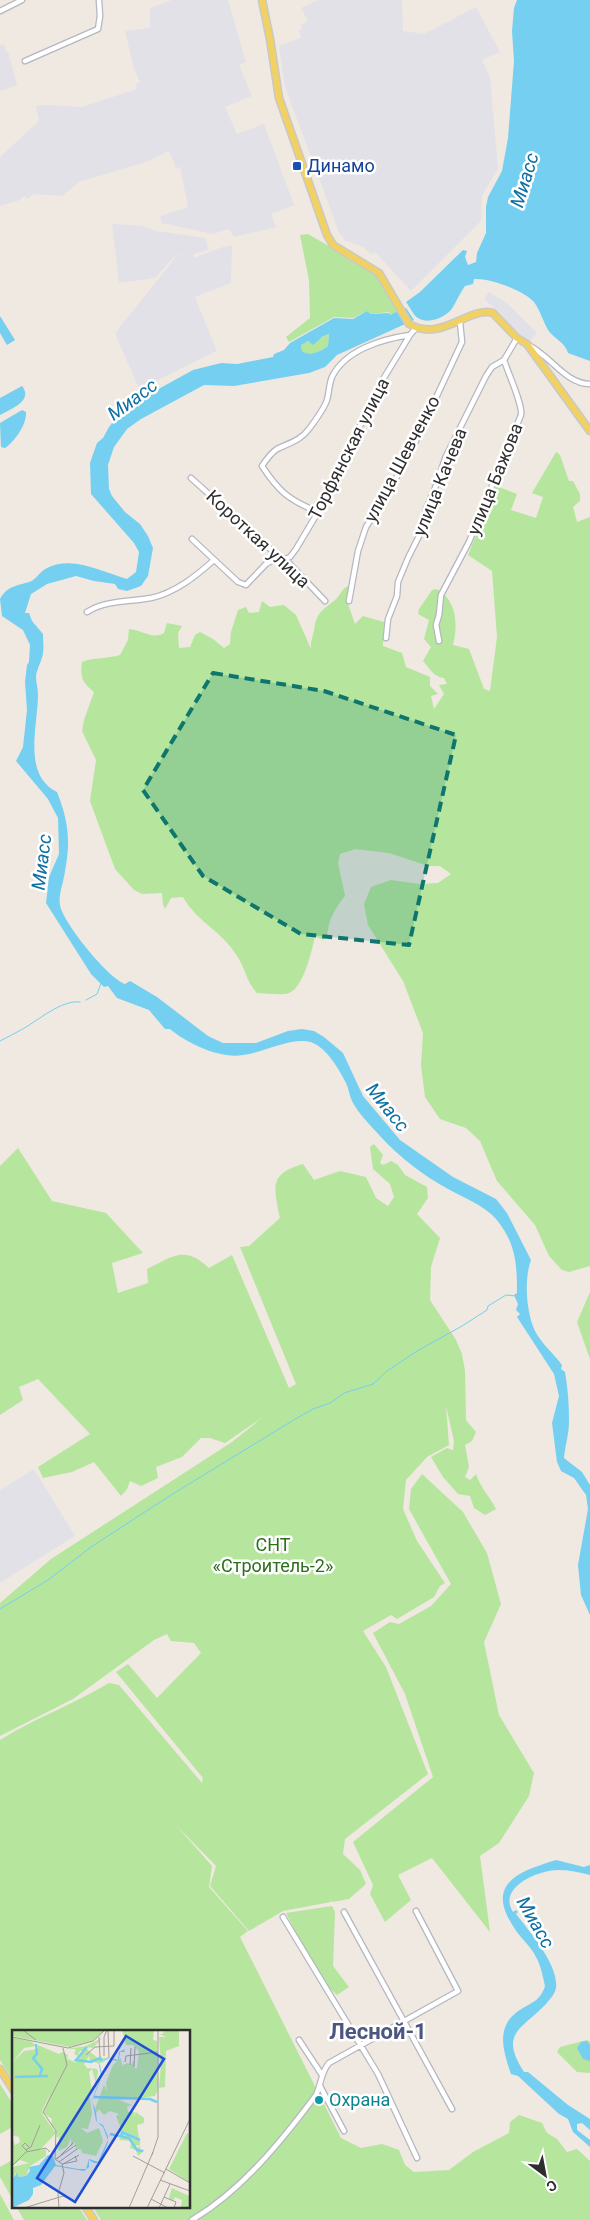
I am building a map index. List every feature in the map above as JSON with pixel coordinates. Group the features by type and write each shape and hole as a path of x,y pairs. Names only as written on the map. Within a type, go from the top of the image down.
{"main road":[{"path":"262,0 270,39 278,98 327,235 333,245 380,273 412,326 435,328 460,322 480,312 488,311 500,318 517,338 527,344 590,431"},
{"path":"0,2069 12,2088"},
{"path":"86,2208 94,2220"}],"street":[{"path":"0,11 22,0"},
{"path":"25,62 98,29 100,16 99,0"},
{"name":"улица Шевченко","path":"349,601 358,551 366,527 389,491 412,447 462,342 460,322"},
{"name":"Торфянская улица","path":"285,559 290,557 296,549 318,512 382,381 410,335 412,326"},
{"path":"318,512 295,503 273,483 262,466 272,453 301,438 309,429 327,401 331,378 341,362 352,354 390,338 410,335"},
{"name":"улица Качева","path":"386,638 388,618 397,596 398,582 424,526 426,509 446,456 486,376 492,367 504,360 517,338"},
{"path":"527,344 538,349 574,380 590,384"},
{"name":"улица Бажова","path":"439,640 436,625 441,595 469,542 521,415 522,409 510,381 504,360"},
{"name":"Короткая улица","path":"191,478 279,557 285,559 325,601"},
{"path":"192,539 238,582 246,585 266,564 279,557"},
{"path":"87,612 98,605 152,598 175,589 214,560"},
{"path":"192,2220 227,2195 256,2168 316,2095 322,2075 329,2063 458,1991 416,1911"},
{"path":"344,1912 405,2020 452,2109"},
{"path":"283,1916 360,2047 378,2074 417,2158"},
{"path":"299,2040 322,2075"},
{"path":"320,2086 344,2131"}],"highlighted area":[{"path":"213,673 324,691 456,735 409,945 301,934 203,876 143,790"}],"shaded area":[{"path":"172,0 228,0 246,62 239,65 252,96 225,107 237,134 264,124 294,205 271,214 276,227 234,237 229,229 213,234 162,223 160,216 188,207 180,167 176,168 169,151 149,161 79,182 62,196 34,194 27,199 24,196 20,200 0,206 0,157 39,121 36,106 82,107 137,89 136,84 140,82 134,69 125,31 150,28 150,8"},
{"path":"318,0 402,0 403,31 424,34 476,7 500,52 482,60 490,77 498,168 482,196 481,221 411,291 376,253 371,254 363,247 344,240 342,235 340,235 285,87 279,46 301,38 299,31 302,28 301,25 308,21 301,8"},
{"path":"4,44 6,52 8,51 17,85 0,91 0,45"},
{"path":"112,224 144,226 156,231 206,238 208,250 193,254 194,258 232,245 231,283 195,297 217,351 139,389 115,333 176,257 191,252 174,257 155,278 119,283"},
{"path":"489,292 507,303 537,333 530,341 518,337 500,313 484,299"},
{"path":"34,1469 75,1536 0,1583 0,1490"}],"green space":[{"path":"308,234 377,274 399,313 390,315 389,312 371,314 367,311 353,318 334,317 289,342 286,337 310,318 309,280 300,235"},
{"path":"329,334 328,346 325,348 312,353 302,351 301,345 304,342 315,341"},
{"path":"556,452 560,455 569,481 573,481 580,494 580,501 573,507 577,522 590,517 590,1266 569,1272 562,1270 549,1256 535,1225 497,1181 480,1141 466,1128 440,1119 425,1097 421,1065 423,1033 403,981 368,925 364,904 371,887 391,880 419,884 438,883 451,874 440,866 428,866 389,853 355,849 340,854 338,863 345,896 332,915 327,937 323,940 315,936 306,968 299,984 289,993 257,993 250,984 240,961 231,948 195,913 183,897 171,898 165,909 162,893 142,894 134,890 115,869 90,801 96,760 82,731 94,692 83,679 81,672 82,662 120,655 128,640 129,629 151,635 160,635 164,633 167,623 182,626 178,633 179,648 190,647 195,635 200,632 224,648 230,644 231,632 238,610 246,607 249,613 259,612 262,601 270,607 284,605 296,615 311,649 315,624 319,615 348,586 350,590 347,601 355,624 363,616 384,622 383,646 402,653 406,667 430,677 430,686 438,694 431,696 434,709 444,694 439,685 447,684 444,678 435,674 423,661 431,647 424,639 429,620 418,614 419,609 432,590 437,589 444,594 452,606 455,621 453,645 469,649 484,689 490,691 497,637 492,571 468,555 496,486 517,494 511,510 536,518 543,497 532,493"},
{"name":"СНТ «Строитель-2»","path":"374,1144 383,1155 380,1163 383,1165 391,1161 398,1165 405,1175 427,1187 428,1198 417,1214 440,1238 431,1267 430,1300 456,1340 462,1354 465,1371 466,1420 476,1432 472,1441 465,1445 469,1467 465,1477 470,1480 476,1474 496,1509 485,1515 474,1508 470,1496 458,1494 443,1477 431,1457 447,1448 453,1450 454,1441 446,1406 449,1445 427,1457 406,1480 403,1509 417,1541 445,1583 440,1586 434,1597 397,1619 391,1615 363,1631 386,1667 428,1774 345,1839 343,1854 360,1870 366,1884 349,1899 332,1902 332,1899 331,1902 283,1911 249,1931 210,1886 216,1866 176,1825 212,1866 209,1887 248,1931 240,1937 341,2138 361,2148 382,2144 399,2150 405,2165 414,2172 449,2170 473,2152 509,2133 510,2122 519,2115 542,2123 547,2133 557,2139 567,2152 577,2149 590,2161 590,2220 101,2220 93,2208 190,2208 190,2030 12,2030 12,2079 0,2060 0,1740 109,1683 119,1685 202,1783 203,1778 116,1672 128,1664 157,1698 201,1653 194,1643 171,1641 167,1634 154,1640 73,1699 0,1736 0,1603 51,1559 232,1442 263,1417 225,1443 210,1438 201,1438 182,1457 156,1467 158,1478 141,1486 130,1481 127,1489 121,1496 94,1462 72,1472 43,1478 38,1467 90,1434 38,1379 19,1387 23,1400 0,1415 0,1166 18,1148 52,1201 106,1213 143,1253 112,1263 118,1293 148,1283 147,1269 172,1257 186,1255 193,1257 209,1268 232,1255 289,1388 296,1384 240,1247 249,1246 280,1218 275,1190 276,1184 284,1172 303,1164 314,1180 340,1171 366,1177 376,1198 388,1206 394,1197 390,1184 373,1169 370,1147"},
{"path":"590,1292 590,1359 577,1322"},
{"path":"422,1474 463,1512 487,1553 501,1604 484,1642 499,1715 534,1773 529,1796 499,1843 480,1856 490,1932 432,1858 398,1875 411,1900 385,1922 370,1894 373,1885 353,1842 433,1777 405,1694 373,1633 390,1622 399,1624 431,1606 451,1584 409,1509 411,1489"},
{"path":"332,1906 335,1912 333,1966 349,1987 337,1995 318,1977 286,1913"},
{"path":"587,2040 590,2042 590,2073 577,2072 557,2052 560,2047"},
{"path":"0,2084 12,2103 12,2127 0,2134"},
{"path":"12,2160 12,2198 0,2177 0,2167"},
{"path":"0,2194 14,2220 0,2220"},
{"path":"17,2208 79,2208 87,2220 24,2220"}],"water":[{"path":"517,0 590,0 590,361 568,353 567,349 548,330 534,302 514,289 489,280 474,279 473,284 465,286 450,311 437,319 427,321 418,318 406,302 420,292 463,250 467,251 465,257 468,265 476,262 477,253 486,233 488,197 502,171 508,138 514,61 512,31 514,8"},
{"name":"Миасс","path":"406,308 414,320 337,355 325,367 309,373 234,386 204,385 141,419 127,429 114,447 108,465 109,489 112,496 125,512 140,524 148,536 153,548 148,576 141,586 127,591 118,589 115,584 76,576 47,584 31,594 25,613 29,613 32,621 43,634 43,651 36,676 38,695 34,748 36,762 39,774 46,784 57,792 66,821 68,850 60,905 77,936 108,972 117,980 125,984 130,981 157,997 208,1036 223,1043 256,1043 288,1031 302,1029 314,1031 324,1037 343,1053 363,1096 400,1140 453,1177 496,1199 507,1213 531,1260 527,1276 527,1286 528,1305 532,1323 535,1331 562,1365 561,1369 565,1372 569,1422 564,1458 582,1472 590,1485 590,1615 581,1595 578,1565 588,1509 586,1495 574,1478 561,1471 557,1462 552,1423 559,1396 554,1374 517,1317 520,1314 516,1310 518,1304 514,1295 517,1293 516,1263 511,1245 503,1228 486,1210 412,1166 387,1144 358,1110 352,1101 340,1072 328,1055 318,1046 305,1041 297,1041 251,1054 224,1055 195,1045 170,1029 165,1029 149,1010 117,998 108,986 104,987 91,974 46,903 49,877 59,854 58,818 48,799 16,761 23,747 27,710 25,682 30,645 23,630 2,616 0,599 9,589 31,581 45,569 57,564 67,563 87,566 127,579 136,572 139,552 134,543 91,494 90,463 97,443 103,438 124,408 193,370 221,363 237,364 273,357 274,354 284,350 290,343 334,318 353,319 367,311 371,314 389,313 390,315","holes":["329,334 328,346 319,351 305,353 302,351 301,345 308,341 313,345"]},
{"path":"0,316 15,340 7,345 0,333"},
{"path":"22,386 25,391 23,400 0,415 0,398"},
{"path":"22,410 26,412 26,417 20,432 9,445 5,448 1,447 0,423"},
{"name":"Миасс","path":"556,1860 584,1867 590,1865 590,1875 562,1870 541,1873 522,1882 511,1895 510,1903 513,1912 516,1910 518,1912 516,1914 542,1949 553,1969 556,1979 556,1988 546,2004 516,2033 513,2040 513,2049 524,2072 528,2072 568,2105 590,2119 590,2130 582,2123 577,2124 577,2130 590,2140 590,2147 573,2132 568,2119 559,2114 518,2076 511,2074 503,2046 503,2037 508,2021 514,2014 537,2000 545,1986 541,1968 536,1957 505,1911 503,1899 505,1889 519,1874"},
{"path":"587,2041 590,2045 590,2061 583,2059 577,2048 581,2042"}],"waterway":[{"path":"86,1000 97,994 101,983"},
{"path":"0,1041 57,1007 80,1002"},
{"path":"0,1609 48,1580 91,1547 171,1495 297,1418 313,1409 330,1403 344,1393 373,1384 387,1371 487,1310 488,1306 506,1295 516,1296"}],"place":[{"name":"Динамо","path":"297,166"},
{"name":"Охрана","path":"319,2100"}],"district":[{"name":"Лесной-1","path":"378,2031"}]}
